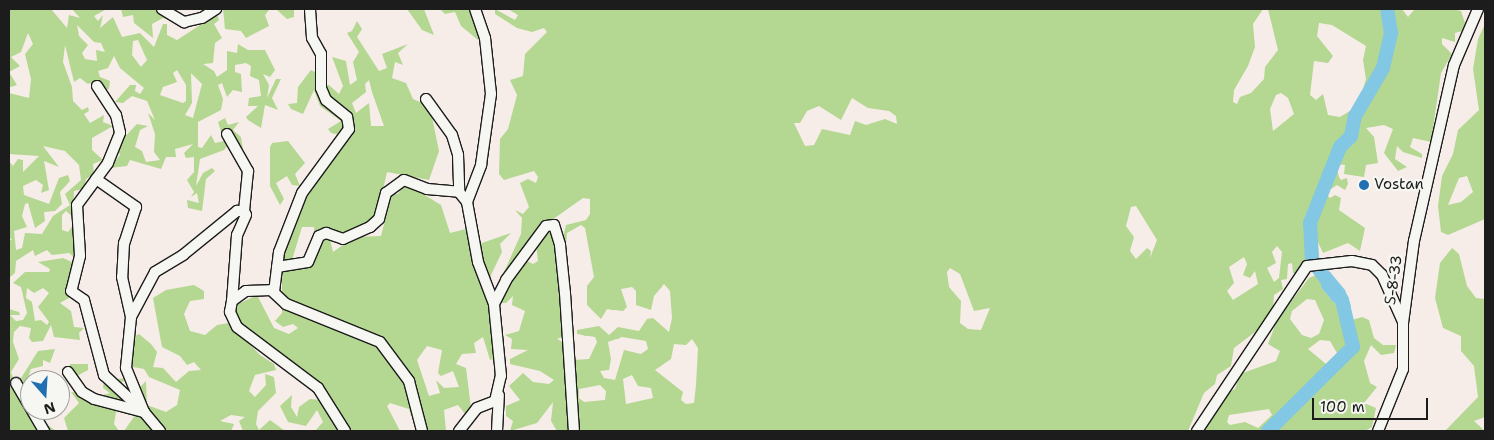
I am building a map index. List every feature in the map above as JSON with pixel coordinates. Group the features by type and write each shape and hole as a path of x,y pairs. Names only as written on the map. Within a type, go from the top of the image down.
{"street":[{"path":"162,9 184,22 202,18 216,9"},
{"path":"274,292 284,236 302,193 349,128 347,118 326,100 321,88 321,54 312,38 310,9"},
{"path":"467,202 481,166 491,94 485,38 475,9"},
{"name":"Տ-8-33","path":"1403,323 1414,241 1454,65 1478,9"},
{"path":"97,86 116,115 120,133 115,150 77,205 81,241 71,291 84,300 99,367 144,412 160,431"},
{"path":"426,99 452,135 458,155 459,192 467,202 478,262 494,304 501,352 497,431"},
{"path":"227,134 248,171 244,211 246,215 237,235 230,312 237,327 318,388 345,431"},
{"path":"96,179 136,207 124,243 122,277 131,317 126,368 144,412"},
{"path":"277,267 307,263 319,236 326,233 343,239 370,227 379,219 386,193 404,180 427,189 459,192"},
{"path":"131,317 155,272 183,255 237,211 244,211"},
{"path":"494,304 506,280 546,226 554,226 562,264 574,431"},
{"name":"Տ-8-33","path":"1197,431 1307,266 1352,261 1372,265 1382,276 1403,323"},
{"path":"232,301 246,291 260,289 274,292 286,304 380,342 409,381 422,431"},
{"path":"1378,431 1403,369 1403,323"},
{"path":"70,375 82,392 94,399 144,412"},
{"path":"16,383 44,431"},
{"path":"459,431 477,408 495,400 500,395"}],"green space":[{"path":"9,9 51,9 67,28 69,15 80,18 72,9 107,9 94,16 98,21 103,15 100,28 113,17 122,37 140,33 154,47 163,24 167,24 167,35 177,40 217,14 219,20 214,24 222,38 215,43 213,63 203,64 214,71 217,77 227,70 227,51 237,53 238,44 248,50 265,50 275,70 270,77 263,74 269,85 267,98 276,79 281,79 272,98 278,110 265,105 261,128 246,117 258,106 248,106 249,98 261,96 259,80 250,76 251,66 246,63 235,65 235,72 241,74 242,92 233,90 227,97 222,83 218,85 223,99 221,110 198,122 198,147 202,148 211,135 215,143 224,141 218,122 225,118 228,125 239,122 233,130 241,137 243,150 228,145 224,150 200,159 196,186 203,173 212,168 215,171 206,179 202,211 188,208 187,200 199,203 197,193 191,197 194,192 187,180 194,172 194,157 186,158 184,153 193,144 175,149 176,157 166,157 161,169 130,160 127,166 110,168 120,155 116,146 137,124 148,126 140,130 135,147 142,151 146,162 160,160 154,152 155,134 148,113 155,120 147,101 132,96 123,103 115,102 130,85 136,85 135,91 140,94 144,88 120,68 114,56 108,68 98,71 100,77 110,81 109,89 94,92 93,82 88,84 80,78 74,82 65,45 63,62 72,87 73,101 82,110 88,107 89,111 84,114 90,123 104,115 103,122 113,126 92,138 92,150 103,160 93,164 94,174 86,179 84,189 74,191 73,217 66,211 62,215 62,230 68,232 73,225 77,243 75,258 69,253 52,255 47,250 35,256 33,250 16,261 15,273 9,278 9,240 12,240 9,237 9,161 13,166 18,159 23,160 23,172 39,156 9,154 9,93 29,98 31,79 25,54 33,44 28,33 21,52 11,57 20,66 9,72","holes":["77,25 94,42 101,43 105,52 96,50 97,61 85,59 82,53 88,45 79,36","138,40 147,60 141,67 132,55 133,41","177,70 186,85 186,101 183,103 160,95 163,87 177,82 173,73","191,73 202,84 193,118 185,115 192,103","43,146 65,151 79,165 81,180 65,194 70,205 53,216 42,234 25,233 22,248 16,250 14,231 27,227 22,216 25,204 28,203 35,228 45,221 44,212 55,211 62,204 60,192 70,181 68,175 59,178 49,204 24,195 23,186 36,180 43,185 41,193 49,190 44,161 59,167"]},
{"path":"121,9 177,9 173,21 163,18 152,24 153,38 134,23 133,15 123,17"},
{"path":"223,9 294,9 294,17 287,19 277,10 269,10 265,15 269,26 246,38 241,31 225,29"},
{"path":"407,9 424,9 434,35 422,30"},
{"path":"440,9 472,9 480,30 478,40 461,26 455,12 445,14"},
{"path":"495,9 515,20 518,15 508,9 1263,9 1253,24 1255,47 1248,66 1234,90 1233,102 1237,104 1240,97 1251,93 1264,79 1265,67 1278,50 1268,9 1402,9 1408,17 1415,9 1452,9 1461,11 1465,23 1462,31 1455,33 1455,42 1442,38 1442,44 1452,54 1441,73 1431,142 1413,138 1410,147 1422,154 1422,158 1403,152 1397,146 1395,159 1407,167 1398,171 1384,153 1393,129 1384,125 1366,128 1374,137 1378,163 1366,165 1364,177 1344,174 1345,165 1336,164 1339,177 1341,180 1347,178 1348,184 1345,190 1337,185 1325,193 1330,198 1335,195 1341,198 1339,210 1365,228 1360,251 1348,243 1323,253 1317,240 1319,255 1299,275 1293,273 1292,263 1288,264 1287,279 1281,280 1283,289 1274,295 1273,308 1259,329 1234,348 1231,366 1217,375 1215,384 1204,393 1188,431 557,431 551,421 553,402 537,423 510,431 513,421 506,416 506,406 520,400 509,386 523,373 533,382 549,384 554,380 540,371 510,364 510,359 528,350 511,349 512,339 505,335 519,331 525,311 512,305 513,296 506,303 500,303 494,319 494,359 490,360 483,337 474,343 476,353 462,354 456,364 466,368 471,408 465,414 458,405 444,410 446,431 415,431 421,428 417,417 411,416 409,409 390,403 387,406 400,431 351,431 349,426 341,431 315,431 323,422 317,410 306,426 288,422 280,406 292,395 291,407 297,417 299,407 310,399 322,400 336,411 241,325 235,314 238,304 257,295 274,328 289,334 298,328 293,324 283,327 275,321 282,313 282,269 309,263 315,243 314,227 302,227 292,260 280,262 299,210 354,125 351,123 340,135 331,133 328,129 341,121 320,106 314,90 303,114 291,109 288,104 297,103 298,87 311,70 315,72 318,84 329,85 339,94 343,86 332,57 346,61 350,85 357,80 353,62 359,52 347,33 352,31 357,21 362,29 357,37 379,71 387,68 382,54 408,44 398,53 403,65 395,62 392,78 406,83 413,99 427,105 432,117 439,151 429,180 387,172 378,212 368,226 330,239 333,252 354,237 381,236 392,194 398,194 405,183 441,205 450,233 466,229 473,250 482,243 511,233 500,244 502,252 491,275 491,287 496,290 521,234 522,218 515,210 523,214 529,207 520,183 528,179 536,183 538,177 534,171 504,180 499,174 500,139 508,129 517,95 510,80 523,76 525,54 547,32 544,28 532,32 517,28 495,14","holes":["1319,23 1332,25 1366,46 1363,60 1366,79 1358,106 1340,117 1328,115 1323,94 1316,100 1310,95 1314,61 1328,63 1333,56 1317,36","369,80 384,126 371,126 369,103 356,113 352,103 366,92 365,84","1281,93 1288,98 1294,114 1273,131 1270,109 1276,95","852,98 868,108 889,111 896,116 897,124 885,119 866,125 855,121 850,135 822,129 814,145 805,146 794,123 800,123 807,111 819,106 841,120","583,198 590,199 590,214 586,220 566,225 562,241 565,257 567,233 581,225 585,228 594,277 587,286 587,305 601,319 607,309 623,311 627,307 621,289 632,287 636,291 636,305 651,310 654,296 664,284 670,291 672,318 669,332 653,318 647,319 639,331 618,327 609,335 599,326 577,330 577,334 595,337 597,342 589,359 573,360 567,344 557,339 562,337 564,296 553,230 536,243 538,261 533,264 525,260 549,222","1136,206 1157,240 1150,258 1151,251 1147,248 1136,259 1130,251 1134,237 1126,226 1131,207","1277,246 1282,252 1279,278 1274,282 1267,268 1276,263 1272,252","1244,257 1247,264 1243,275 1250,278 1255,271 1258,284 1233,300 1227,291 1234,283 1229,267","950,268 960,274 974,311 990,308 981,330 968,329 960,323 961,301 949,287 947,272","622,337 646,341 648,349 641,354 624,350 615,380 604,378 600,371 609,370 611,359 608,342","692,339 698,348 694,403 686,404 681,400 683,392 655,370 671,359 674,344 686,345","427,346 442,350 438,373 441,376 453,371 459,387 444,388 436,380 440,393 429,396 417,360","632,375 638,386 651,388 653,398 626,404 623,379","600,385 606,391 605,400 584,402 579,398 579,389"]},
{"path":"1485,24 1485,219 1448,235 1441,232 1438,206 1442,176 1453,154 1458,130 1479,110 1473,69 1478,39","holes":["1467,176 1473,192 1461,202 1448,205 1459,178"]},
{"path":"9,72 17,85 11,87 9,85"},
{"path":"288,141 305,163 295,174 300,186 292,185 287,176 276,183 284,199 280,205 270,186 270,147 272,143"},
{"path":"1452,248 1459,254 1467,286 1476,298 1485,299 1485,417 1474,421 1485,431 1445,431 1478,397 1474,366 1461,351 1461,336 1443,328 1435,298 1440,263"},
{"path":"63,258 74,263 69,298 60,303 71,311 74,327 84,328 79,333 80,340 54,337 51,325 43,341 32,342 29,338 31,328 20,326 14,332 13,342 19,359 11,372 16,386 20,380 20,420 41,420 56,431 9,431 9,309 19,312 20,315 10,315 16,321 23,320 27,313 21,287 13,283 25,272 49,272 50,269 38,262","holes":["27,288 34,293 43,288 49,293 38,307 49,322 47,325 41,320 35,321 32,302 26,298"]},
{"path":"1326,271 1321,287 1333,302 1349,309 1352,320 1362,317 1369,320 1374,338 1383,345 1396,345 1394,353 1381,355 1371,345 1364,361 1370,383 1377,387 1364,403 1376,408 1372,427 1365,431 1200,431 1228,392 1235,389 1240,374 1276,361 1280,351 1268,344 1277,320 1309,278","holes":["1307,299 1315,300 1324,320 1319,334 1311,338 1302,335 1290,319 1292,311","1320,340 1330,341 1337,353 1326,364 1308,349","1269,409 1272,415 1258,428 1245,422 1230,425 1227,422 1229,415"]},
{"path":"194,285 204,291 204,299 190,301 184,314 190,331 205,335 217,325 229,323 260,355 274,364 276,370 255,375 249,391 255,397 266,385 265,374 274,377 276,393 258,411 256,424 259,430 270,420 285,431 243,431 239,421 245,417 231,415 220,421 234,424 231,431 124,431 136,414 139,388 146,381 147,405 166,412 177,405 180,390 149,377 144,369 133,367 133,337 139,334 151,344 157,352 153,367 163,368 176,382 189,371 201,370 194,362 187,365 180,356 162,347 153,298 166,290"},
{"path":"55,349 50,363 43,360 43,366 26,370 38,351"},
{"path":"70,364 88,364 88,370 77,376 82,390 100,396 110,393 103,388 104,381 126,378 120,385 123,398 118,401 114,424 119,431 68,431 65,420 70,420 70,412 79,403 71,392 78,393 70,373"}],"water":[{"path":"1330,272 1345,290 1351,306 1349,309 1333,302 1321,287 1322,278"}],"waterway":[{"path":"1268,431 1353,347 1342,300 1312,260 1310,223 1340,147 1351,136 1355,116 1383,68 1391,33 1387,9"}],"place":[{"name":"Vostan","path":"1364,185"}]}
